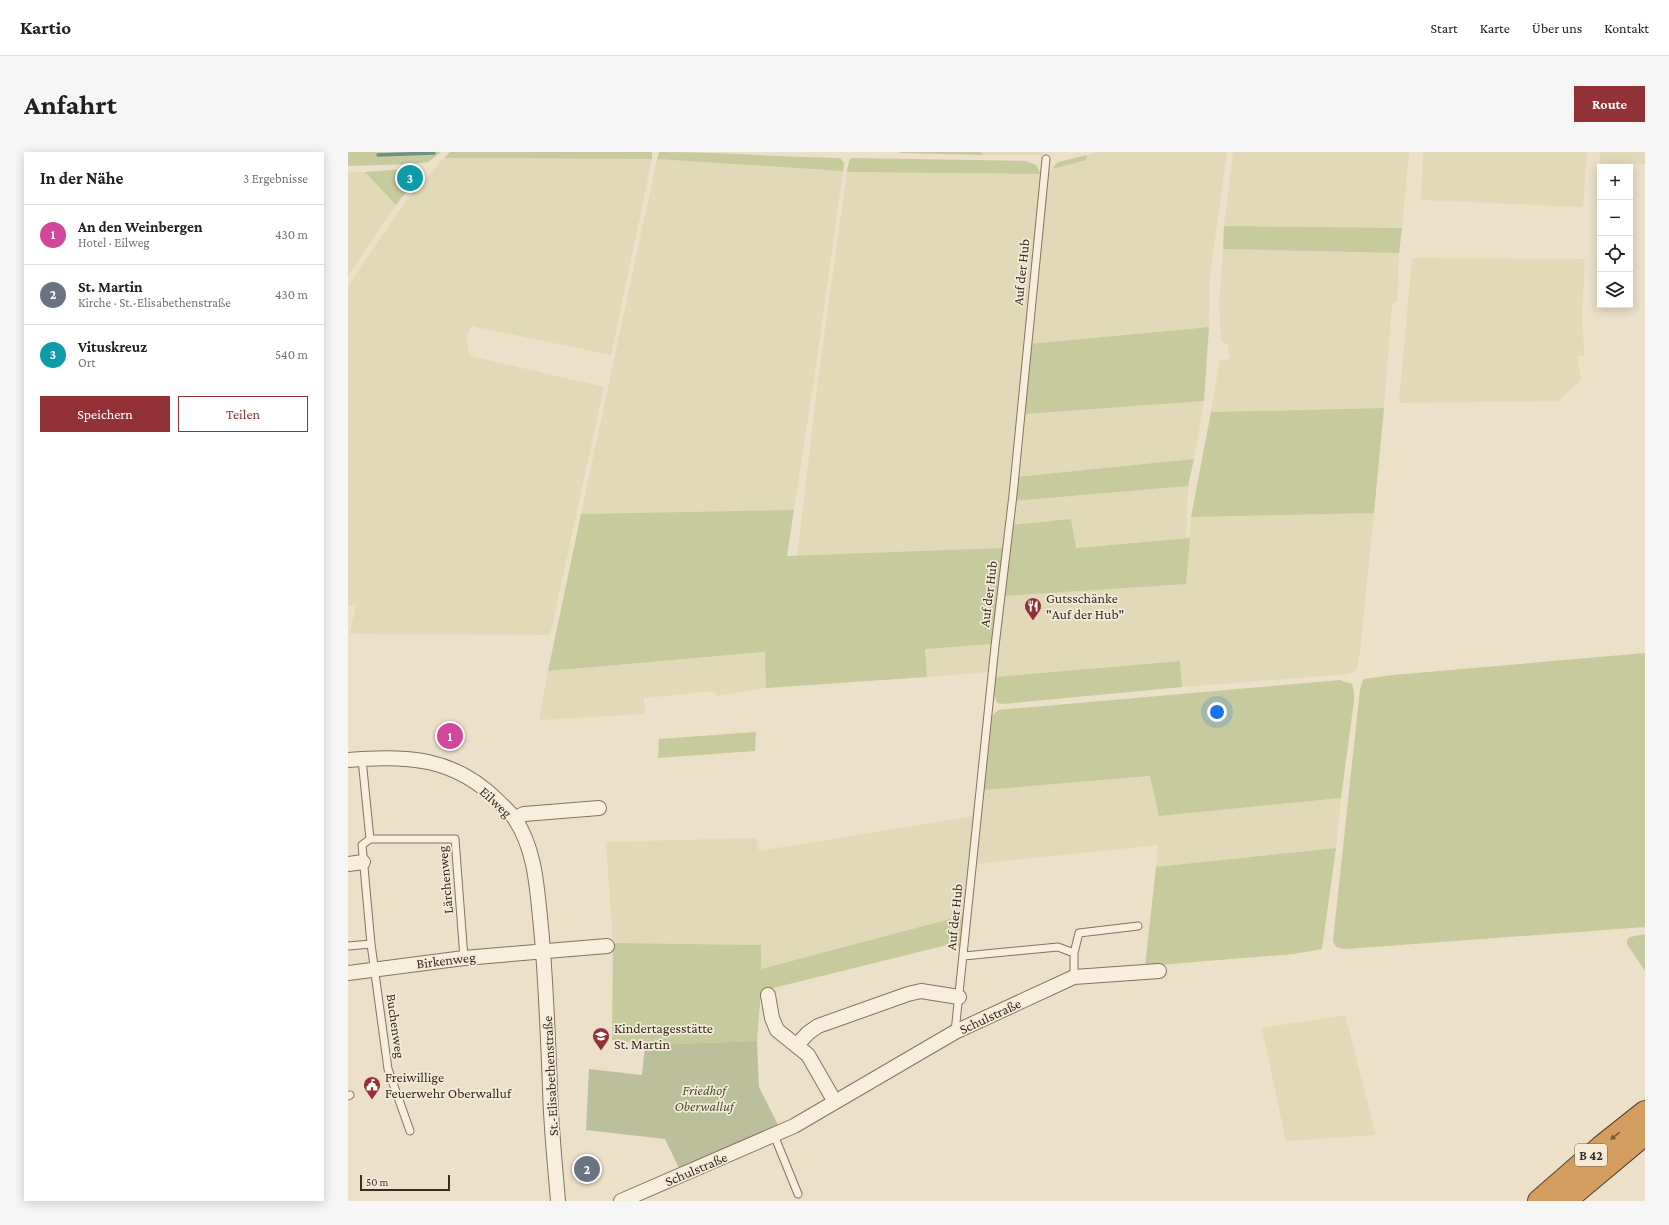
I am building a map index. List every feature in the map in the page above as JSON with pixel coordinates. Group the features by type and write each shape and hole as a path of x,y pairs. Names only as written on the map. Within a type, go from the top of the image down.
{"highway":[{"name":"B 42","path":"1539,1201 1601,1147 1645,1112"},
{"name":"B 42","path":"1565,1201 1645,1134"}],"street":[{"name":"Eilweg","path":"355,759 390,757 421,760 444,765 468,777 491,794 515,818 526,839 536,878 543,950"},
{"path":"515,818 524,814 599,808"},
{"path":"348,864 363,862"},
{"name":"Birkenweg","path":"348,973 464,958 543,950 607,946"},
{"name":"St.-Elisabethenstraße","path":"543,950 550,1098 558,1201"},
{"name":"Schulstraße","path":"621,1201 794,1126 955,1032 1074,977 1159,971"},
{"path":"797,1045 808,1033 818,1026 908,994 921,991 959,996"},
{"path":"768,995 772,1018 777,1030 808,1055 835,1102"}],"lane":[{"name":"Auf der Hub","path":"955,1032 1046,160"},
{"path":"355,759 370,839 362,845 363,862"},
{"name":"Lärchenweg","path":"370,839 455,839 464,958"},
{"name":"Buchenweg","path":"363,862 371,944 388,1069 410,1131"},
{"path":"1074,977 1074,953 1079,933 1138,926"},
{"path":"348,946 371,944"},
{"path":"964,956 1058,947 1074,953"},
{"path":"774,1134 798,1194"}],"shaded area":[{"path":"980,152 1044,152 1043,155 984,155"},
{"path":"1097,152 1227,152 1210,275 1209,327 1029,344 1048,175 1053,167 1057,168 1086,160 1087,155"},
{"path":"1233,152 1409,152 1402,228 1224,226"},
{"path":"1423,152 1587,152 1583,207 1421,200"},
{"path":"1600,152 1645,152 1645,164 1600,163"},
{"path":"444,158 652,159 611,355 472,326 466,337 470,356 604,387 550,635 350,634 356,604 348,606 348,286 405,202"},
{"path":"657,159 843,171 794,510 581,514"},
{"path":"348,172 365,172 396,205 348,276"},
{"path":"847,172 1041,174 1003,548 797,556 819,373"},
{"path":"1223,249 1399,253 1397,301 1392,304 1384,408 1211,412 1220,360 1230,359 1228,345 1221,341 1219,304"},
{"path":"1412,258 1585,259 1582,313 1584,356 1577,357 1581,380 1558,401 1399,403"},
{"path":"1204,401 1194,459 1016,477 1025,414"},
{"path":"1188,486 1186,538 1076,548 1011,525 1014,501"},
{"path":"1374,513 1360,652 1357,668 1349,674 1182,687 1180,661 995,677 1003,596 1185,584 1191,517"},
{"path":"993,644 990,672 927,677 924,649"},
{"path":"766,652 766,688 717,696 714,691 644,698 645,714 539,720 548,671"},
{"path":"1150,776 1159,816 1341,798 1336,848 1156,867 1158,845 975,864 984,790"},
{"path":"974,816 965,915 761,969 760,945 613,943 606,842 756,838 759,851"},
{"path":"1345,1015 1376,1135 1286,1141 1262,1028"}],"green space":[{"path":"348,152 441,152 428,162 414,164 348,166"},
{"path":"450,152 652,152 652,159 444,158"},
{"path":"659,152 840,158 844,163 843,171 657,159"},
{"path":"899,152 980,152 984,155 900,153"},
{"path":"1087,155 1086,160 1056,168 1053,167 1058,162"},
{"path":"851,158 1026,161 1036,165 1041,174 847,172"},
{"path":"404,169 411,170 416,173 417,178 396,205 365,172"},
{"path":"1224,226 1402,228 1399,253 1223,249"},
{"path":"1209,327 1204,401 1025,414 1029,344"},
{"path":"1384,408 1374,513 1191,517 1211,412"},
{"path":"1194,459 1188,486 1014,501 1016,477"},
{"path":"794,510 787,556 1003,548 993,644 925,649 927,677 766,688 765,652 548,671 581,514"},
{"path":"1071,519 1076,548 1190,538 1186,584 1003,596 1011,525"},
{"path":"1645,653 1645,927 1346,949 1336,946 1333,940 1360,690 1364,679 1393,675"},
{"path":"1180,661 1182,687 1003,704 998,703 994,694 995,677"},
{"path":"1340,680 1352,684 1354,691 1354,701 1341,798 1159,816 1150,776 984,790 992,716 998,710"},
{"path":"756,732 755,751 658,758 659,739"},
{"path":"1336,848 1322,949 1294,954 1145,966 1156,867"},
{"path":"965,915 961,947 947,945 761,991 757,1041 645,1045 612,1040 613,943 761,945 761,969"},
{"path":"1645,934 1645,971 1627,944 1627,940 1630,937"},
{"name":"Friedhof Oberwalluf","path":"757,1041 759,1087 778,1125 680,1170 665,1139 586,1130 589,1069 642,1075 645,1045"}],"waterway":[{"path":"378,155 434,153"}],"place":[{"name":"Vituskreuz","path":"410,178"},
{"name":"Gutsschänke \"Auf der Hub\"","path":"1033,621"},
{"name":"An den Weinbergen","path":"450,736"},
{"name":"Kindertagesstätte St. Martin","path":"601,1051"},
{"name":"Freiwillige Feuerwehr Oberwalluf","path":"372,1100"},
{"name":"St. Martin","path":"587,1169"}]}
